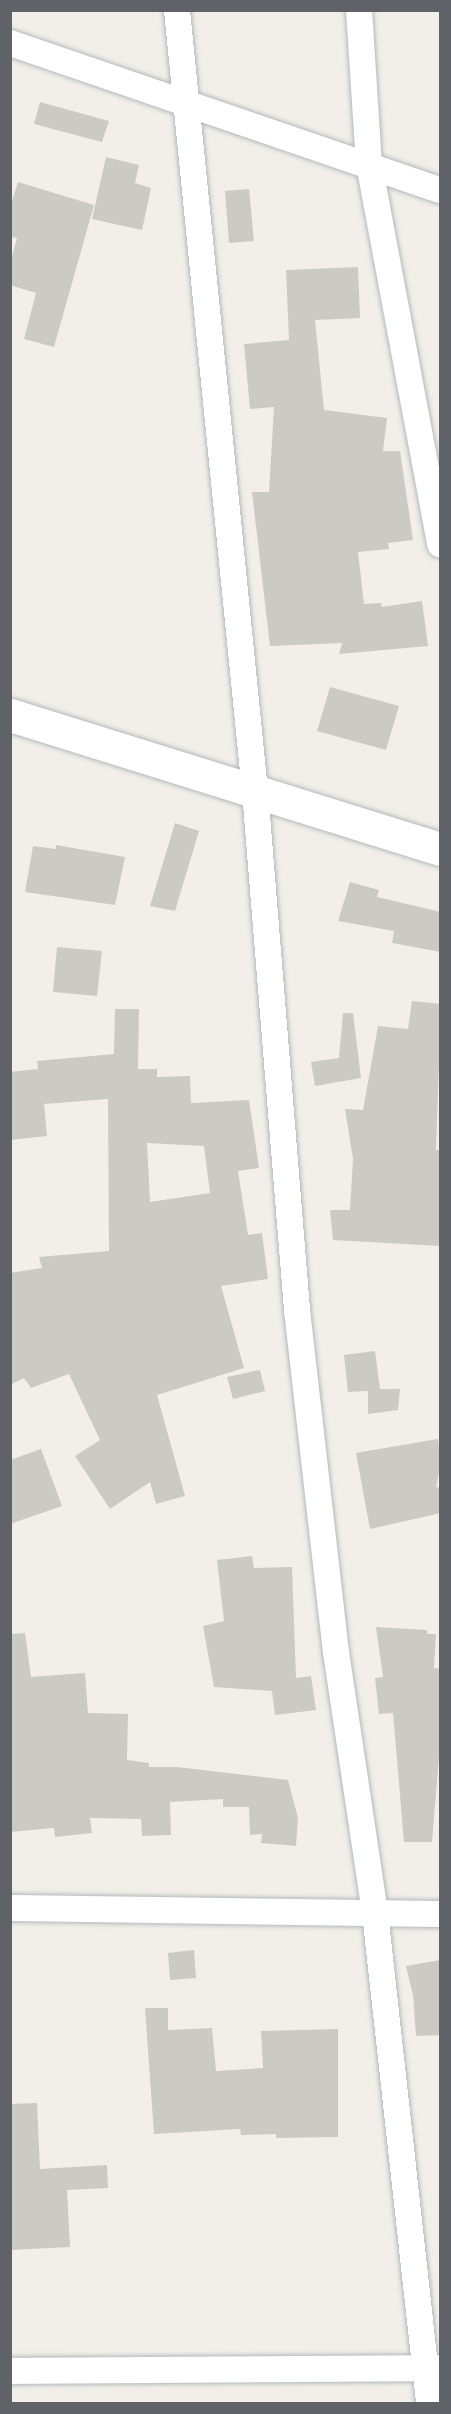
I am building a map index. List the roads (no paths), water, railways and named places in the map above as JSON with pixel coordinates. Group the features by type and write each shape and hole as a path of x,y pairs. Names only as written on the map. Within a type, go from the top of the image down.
{"street":[{"path":"177,10 188,104 222,484 255,791 297,1310 336,1652 375,1913 433,2368 429,2403"},
{"path":"359,10 369,164 441,544"},
{"path":"10,42 441,190"},
{"path":"10,715 441,849"},
{"path":"10,1908 441,1914"},
{"path":"10,2371 433,2368"}]}
